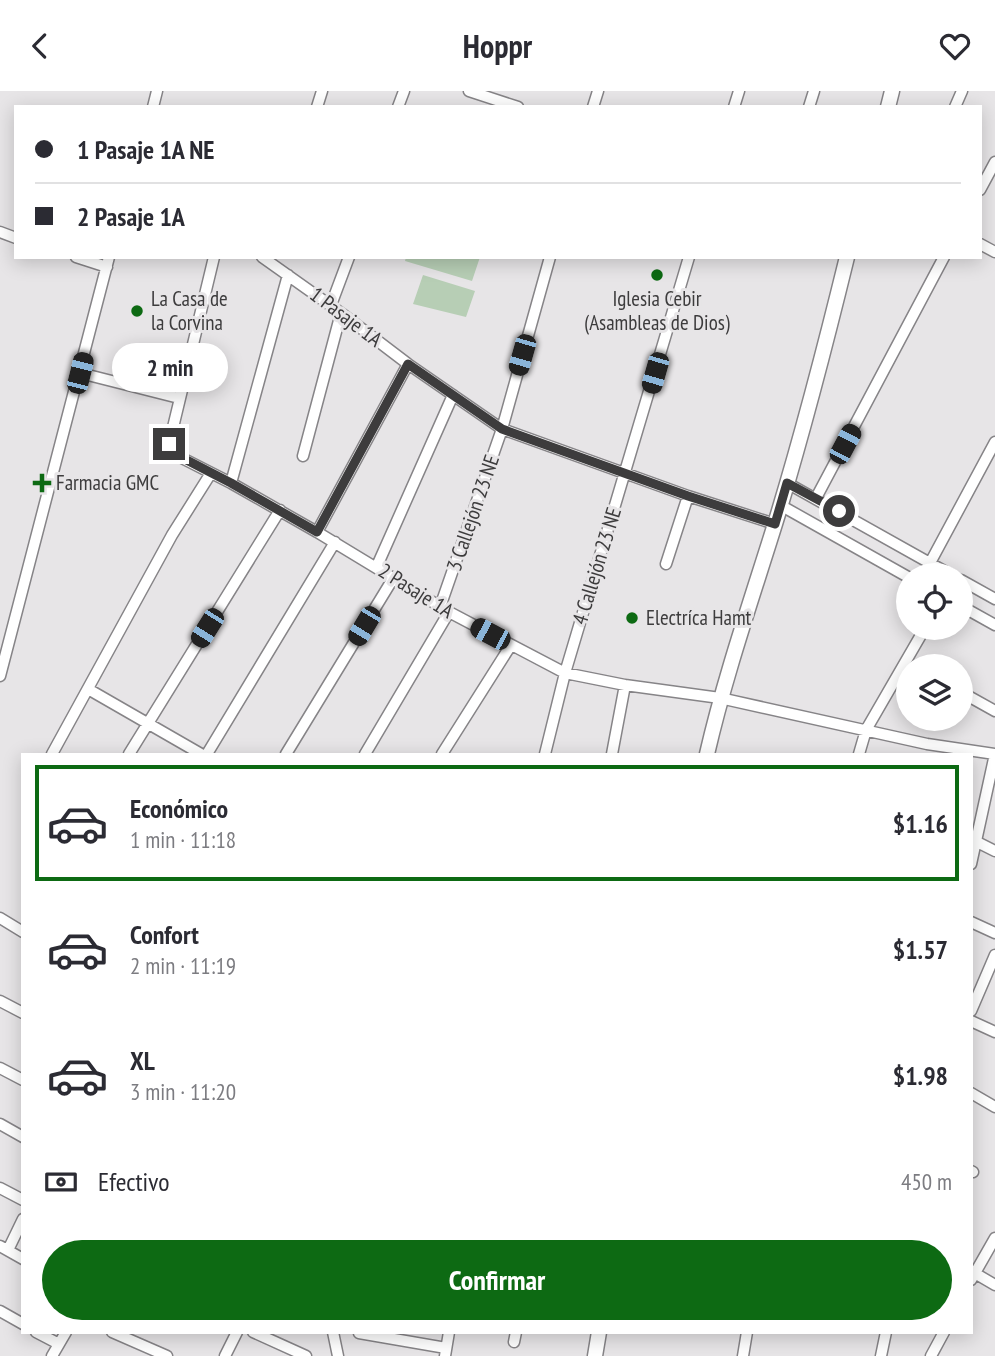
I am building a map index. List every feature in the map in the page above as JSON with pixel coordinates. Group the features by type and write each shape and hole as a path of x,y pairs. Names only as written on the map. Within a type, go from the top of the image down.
{"street":[{"path":"469,91 512,105"},
{"path":"982,186 995,162"},
{"path":"0,676 5,635 80,373 108,262 89,259"},
{"name":"2 Pasaje 1A","path":"214,259 169,447 175,454 280,510 377,566 444,609 565,673 625,685 720,698 866,730 925,749 995,754"},
{"name":"1 Pasaje 1A","path":"268,259 408,364 502,429 688,496 775,524"},
{"path":"331,305 348,259"},
{"name":"3 Callejón 23 NE","path":"366,753 444,609 502,429 549,259"},
{"name":"4 Callejón 23 NE","path":"545,753 565,673 687,259"},
{"path":"707,753 720,698 775,524 819,371 847,259"},
{"path":"816,498 943,259"},
{"path":"231,483 288,275"},
{"path":"303,456 341,313"},
{"path":"317,532 408,364"},
{"path":"80,373 179,398"},
{"path":"377,566 453,395"},
{"path":"787,483 930,563 995,442"},
{"path":"53,753 172,535 211,473"},
{"path":"666,564 688,496"},
{"path":"780,505 896,570"},
{"path":"130,753 280,510"},
{"path":"208,753 335,542"},
{"path":"287,753 394,577"},
{"path":"973,587 995,599"},
{"path":"973,613 995,625"},
{"path":"859,753 866,730 918,640"},
{"path":"443,753 511,645"},
{"path":"612,753 625,685"},
{"path":"88,689 199,753"},
{"path":"973,699 995,711"},
{"path":"973,852 995,754"},
{"path":"975,841 995,851"},
{"path":"0,918 21,929"},
{"path":"973,923 995,933"},
{"path":"973,1006 995,955"},
{"path":"0,1001 21,1012"},
{"path":"973,1022 995,1032"},
{"path":"0,1068 21,1079"},
{"path":"973,1094 995,1107"},
{"path":"0,1124 21,1136"},
{"path":"0,1188 21,1199"},
{"path":"21,1222 4,1248 21,1258"},
{"path":"995,1238 973,1275 995,1285"},
{"path":"0,1311 21,1323"},
{"path":"40,1334 59,1344"},
{"path":"52,1356 65,1334"},
{"path":"117,1334 167,1356"},
{"path":"225,1356 236,1334"},
{"path":"257,1334 306,1356"},
{"path":"334,1334 338,1356"},
{"path":"364,1334 446,1352 449,1334"},
{"path":"595,1356 599,1334"},
{"path":"743,1356 747,1334"},
{"path":"881,1356 886,1334"},
{"path":"931,1356 943,1334"}],"green space":[{"path":"406,259 479,259 472,281"},
{"path":"423,275 475,291 466,317 413,304"}],"place":[{"name":"Iglesia Cebir (Asambleas de Dios)","path":"657,275"},
{"name":"La Casa de la Corvina","path":"137,311"},
{"name":"Farmacia GMC","path":"42,483"},
{"name":"Electríca Hamt","path":"632,618"}],"route":[{"path":"169,444 175,454 317,532 408,364 502,429 688,496 775,524 787,483 839,511"}]}
